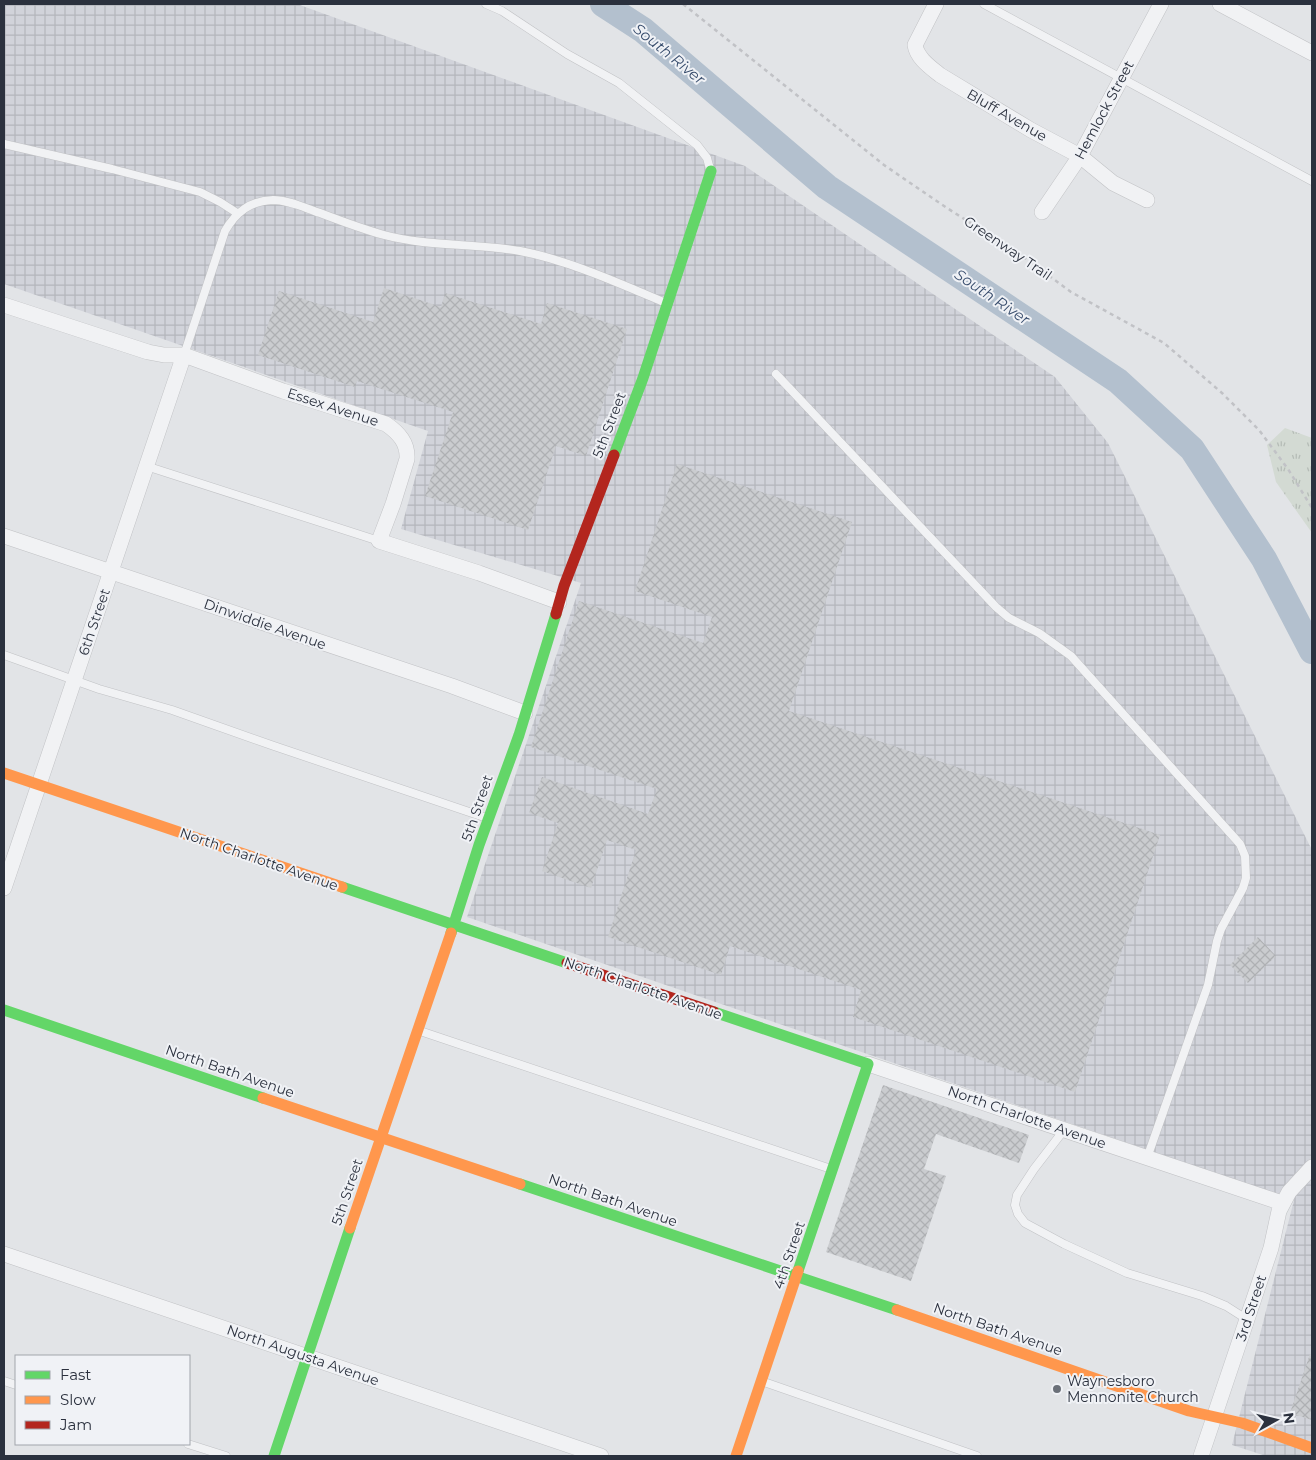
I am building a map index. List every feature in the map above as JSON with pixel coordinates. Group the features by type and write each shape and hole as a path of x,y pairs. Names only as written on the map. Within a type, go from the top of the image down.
{"street":[{"name":"Bluff Avenue","path":"936,4 915,45 920,57 928,65 940,76 1080,156 1113,183 1147,200"},
{"name":"Hemlock Street","path":"1042,212 1080,156 1161,4"},
{"path":"1220,4 1312,53"},
{"name":"5th Street","path":"274,1456 525,713 559,602 643,378 711,171"},
{"name":"Essex Avenue","path":"4,305 148,352 164,355 184,355 386,424 396,431 406,447 407,459 379,541"},
{"name":"6th Street","path":"4,888 184,355"},
{"name":"Dinwiddie Avenue","path":"4,536 452,686 525,713"},
{"path":"379,541 479,573 559,602"},
{"name":"North Charlotte Avenue","path":"4,773 1282,1203"},
{"name":"North Bath Avenue","path":"4,1010 936,1323 1127,1390 1189,1410 1242,1423 1312,1448"},
{"name":"4th Street","path":"736,1456 868,1064"},
{"name":"3rd Street","path":"1201,1456 1248,1320 1271,1248 1282,1203 1296,1183 1312,1167"},
{"name":"North Augusta Avenue","path":"4,1254 601,1456"}],"lane":[{"path":"486,4 502,11 568,54 607,75 639,97 697,145 707,158 711,171"},
{"path":"984,4 1312,181"},
{"path":"4,144 112,169 191,190 211,197 237,214"},
{"path":"184,355 225,231 237,214 255,202 273,200 289,202 386,236 412,241 482,246 548,258 667,303"},
{"path":"776,374 996,607 1010,618 1039,633 1071,656 1240,844 1245,856 1246,878 1243,888 1219,935 1208,985 1147,1158"},
{"path":"146,466 379,541"},
{"path":"4,655 74,680 172,710 489,819"},
{"path":"418,1031 833,1170"},
{"path":"1064,1130 1017,1195 1016,1205 1018,1214 1025,1223 1064,1244 1127,1273 1202,1296 1226,1306 1248,1320"},
{"path":"762,1382 977,1456"},
{"path":"190,1445 226,1456"}],"path":[{"name":"Greenway Trail","path":"683,4 884,164 947,208 1021,255 1071,292 1164,343 1222,393 1258,430 1288,469 1312,508"}],"shaded area":[{"path":"4,4 297,4 745,166 1055,377 1108,443 1312,850 1312,1456 1266,1456 1232,1445 1294,1200 467,917 581,583 401,529 428,431 4,284"}],"green space":[{"path":"1285,428 1312,438 1312,533 1276,482 1267,445"}],"building":[{"path":"384,288 441,307 445,293 541,324 547,303 627,329 586,456 556,446 528,530 425,496 453,412 357,381 355,387 258,355 279,291 373,322"},
{"path":"677,464 852,522 789,711 1160,835 1075,1092 853,1017 861,990 730,946 721,975 608,937 636,850 607,840 591,888 542,871 558,823 529,813 542,777 648,814 657,789 531,747 579,601 703,643 712,617 635,591"},
{"path":"1258,937 1276,956 1248,983 1230,965"},
{"path":"883,1085 1029,1135 1019,1163 936,1134 924,1169 946,1176 911,1281 826,1252"},
{"path":"1310,1354 1312,1355 1312,1420 1290,1413"}],"waterway":[{"name":"South River","path":"603,4 643,30 827,187 1118,381 1192,449 1264,559 1312,651"}],"traffic: fast":[{"path":"614,455 643,378 711,171"},
{"path":"451,933 479,845 519,735 556,614"},
{"path":"342,887 567,963"},
{"path":"4,1010 263,1098"},
{"path":"714,1012 868,1064 798,1271"},
{"path":"520,1184 897,1310"},
{"path":"274,1456 350,1228"}],"traffic: slow":[{"path":"4,773 342,887"},
{"path":"350,1228 451,933"},
{"path":"263,1098 520,1184"},
{"path":"736,1456 798,1271"},
{"path":"897,1310 1189,1411 1242,1423 1312,1448"}],"traffic: jam":[{"path":"556,614 564,586 614,455"},
{"path":"567,963 714,1012"}],"place":[{"name":"Waynesboro Mennonite Church","path":"1057,1389"}]}
